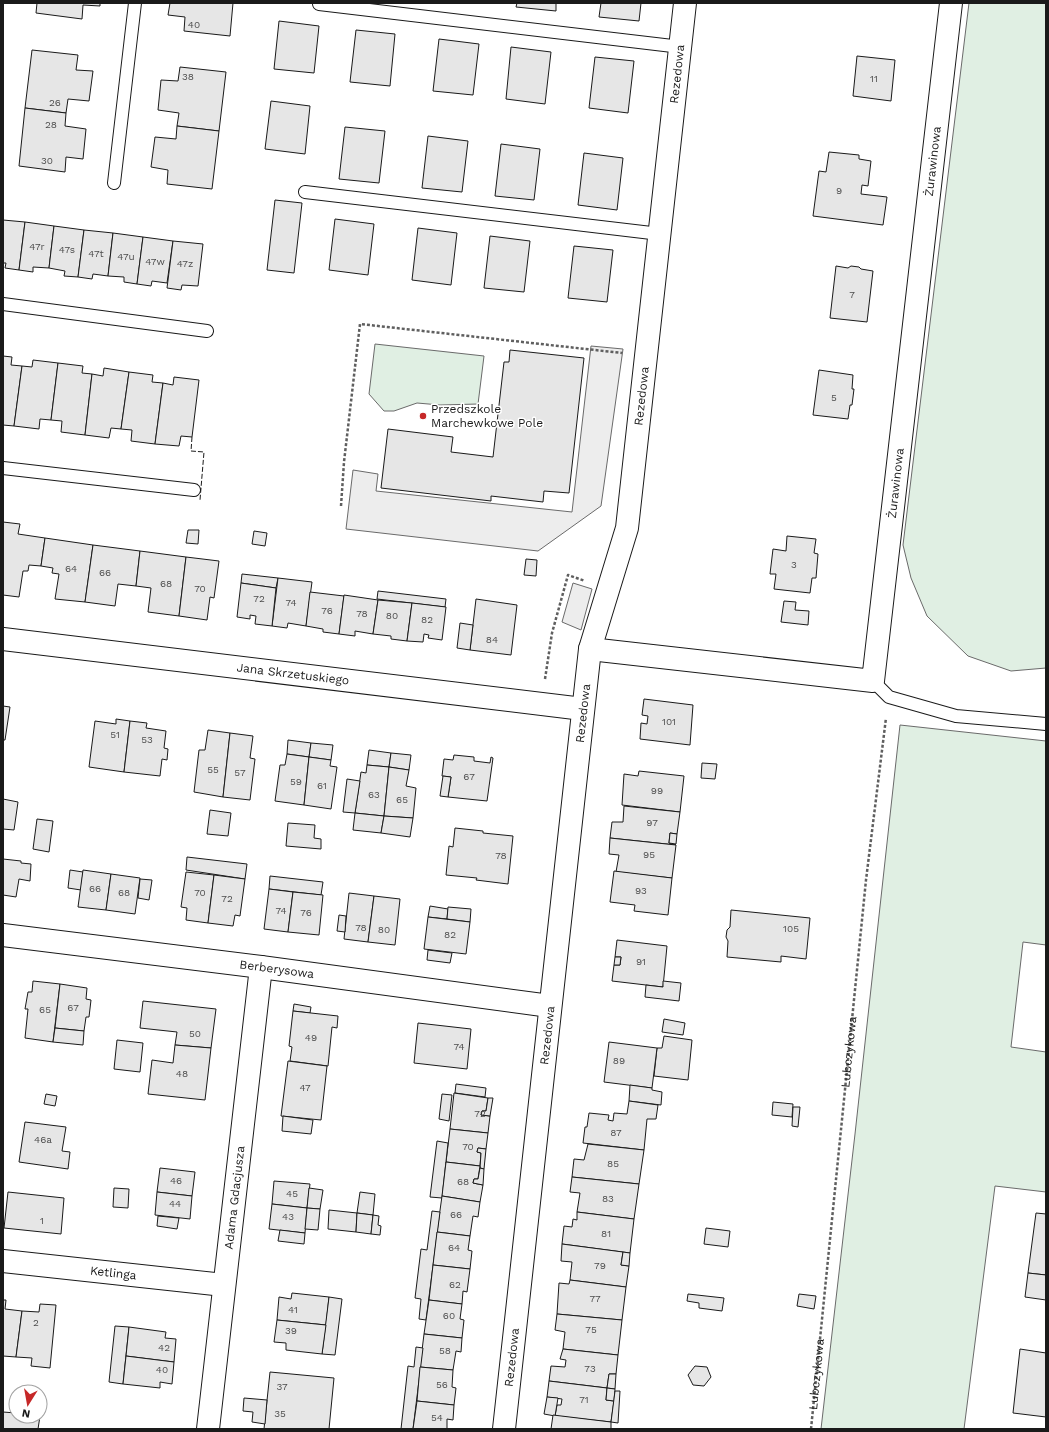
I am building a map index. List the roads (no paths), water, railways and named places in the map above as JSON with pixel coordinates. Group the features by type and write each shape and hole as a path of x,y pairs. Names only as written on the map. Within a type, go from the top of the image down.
{"street":[{"name":"Rezedowa","path":"504,1429 590,649 627,528 685,3"},
{"name":"Żurawinowa","path":"873,681 951,3"},
{"name":"Jana Skrzetuskiego","path":"3,639 584,709"},
{"path":"590,649 873,681"},
{"name":"Berberysowa","path":"3,935 261,967 550,1006"},
{"name":"Adama Gdacjusza","path":"208,1429 261,967"},
{"name":"Ketlinga","path":"3,1261 224,1285"}],"lane":[{"path":"114,183 135,3"},
{"path":"319,4 681,47"},
{"path":"305,192 660,234"},
{"path":"3,304 207,331"},
{"path":"3,468 194,490"},
{"path":"873,681 889,697 956,716 1046,724"}],"place":[{"name":"Przedszkole Marchewkowe Pole","path":"423,416"}]}
